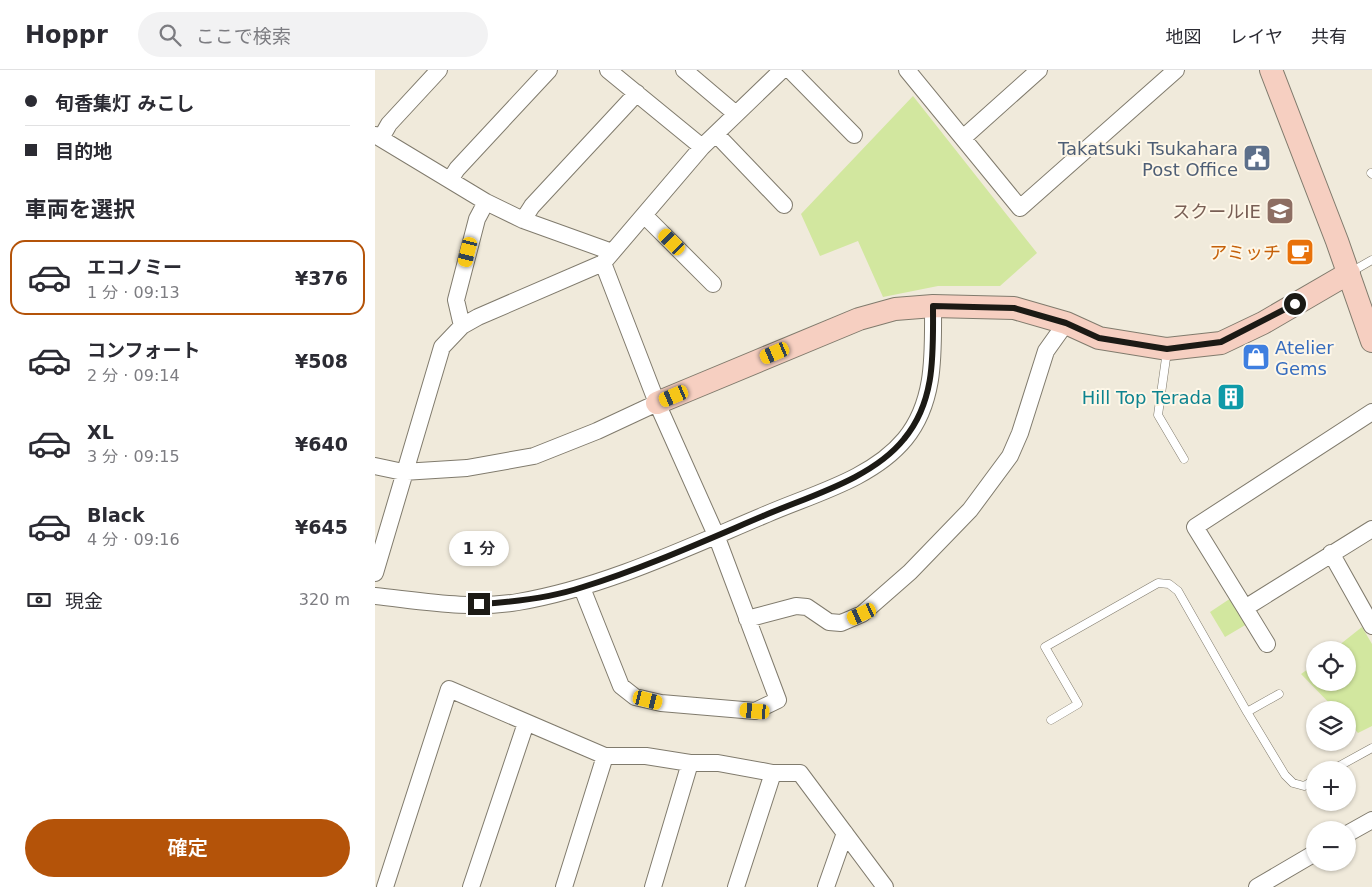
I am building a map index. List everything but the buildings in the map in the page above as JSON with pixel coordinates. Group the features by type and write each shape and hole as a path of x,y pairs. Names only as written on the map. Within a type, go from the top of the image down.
{"street":[{"path":"439,70 378,136 486,202 607,258 657,403 717,535 778,700 755,711 661,703 635,696 621,686 582,588"},
{"path":"450,180 457,169 549,70"},
{"path":"608,70 703,147"},
{"path":"684,70 736,114"},
{"path":"375,573 393,516 403,472 442,347 462,326 607,258 703,147 783,70"},
{"path":"790,70 854,135"},
{"path":"963,138 1039,70"},
{"path":"909,71 1020,208 1176,70"},
{"path":"1271,70 1349,274 1372,340"},
{"path":"523,220 532,206 637,93"},
{"path":"716,134 784,205"},
{"path":"462,326 456,300 477,219 486,202"},
{"path":"644,215 713,284"},
{"path":"375,466 403,472 467,468 534,456 597,431 657,403 859,318 895,309 933,306 1014,308 1066,323 1099,338 1167,349 1221,342 1263,323 1349,274"},
{"path":"375,596 460,605 517,602 582,588 717,535 854,477 887,458 906,438 923,407 933,363 933,306"},
{"path":"747,619 796,606 807,608 829,622 841,623 862,614 910,572 970,510 1009,456 1020,433 1046,351 1066,323"},
{"path":"1267,644 1195,527 1372,412"},
{"path":"1245,608 1372,529"},
{"path":"1331,553 1372,626"},
{"path":"385,887 449,689 605,756 646,756 690,763 718,763 773,773 800,772 885,887"},
{"path":"471,887 526,723"},
{"path":"564,887 605,756"},
{"path":"653,887 690,763"},
{"path":"736,887 773,773"},
{"path":"1356,829 1372,820"},
{"path":"826,887 845,833"},
{"path":"1257,887 1306,858"}],"lane":[{"path":"1349,274 1372,260"},
{"path":"1167,349 1158,416 1184,459"},
{"path":"1051,720 1078,704 1045,647 1158,583 1164,582 1178,590 1247,712 1289,780 1304,786 1306,785"},
{"path":"1247,712 1279,694"},
{"path":"1348,761 1372,748"}],"green space":[{"path":"913,96 1037,253 1000,286 938,286 883,297 858,241 820,256 801,214"},
{"path":"1231,598 1247,624 1225,637 1210,612"},
{"path":"1362,627 1372,644 1372,726 1358,733 1356,731 1356,701 1327,701 1318,691 1356,691 1356,641 1344,641"},
{"path":"1306,670 1306,679 1301,674"}],"place":[{"name":"Takatsuki Tsukahara Post Office","path":"1257,158"},
{"name":"スクールIE","path":"1280,211"},
{"name":"アミッチ","path":"1300,252"},
{"name":"Atelier Gems","path":"1256,357"},
{"name":"Hill Top Terada","path":"1231,397"}],"route":[{"path":"479,604 517,602 582,588 624,573 854,477 887,458 906,438 923,407 933,363 933,306 1014,308 1066,323 1099,338 1167,349 1221,342 1263,323 1295,304"}]}
